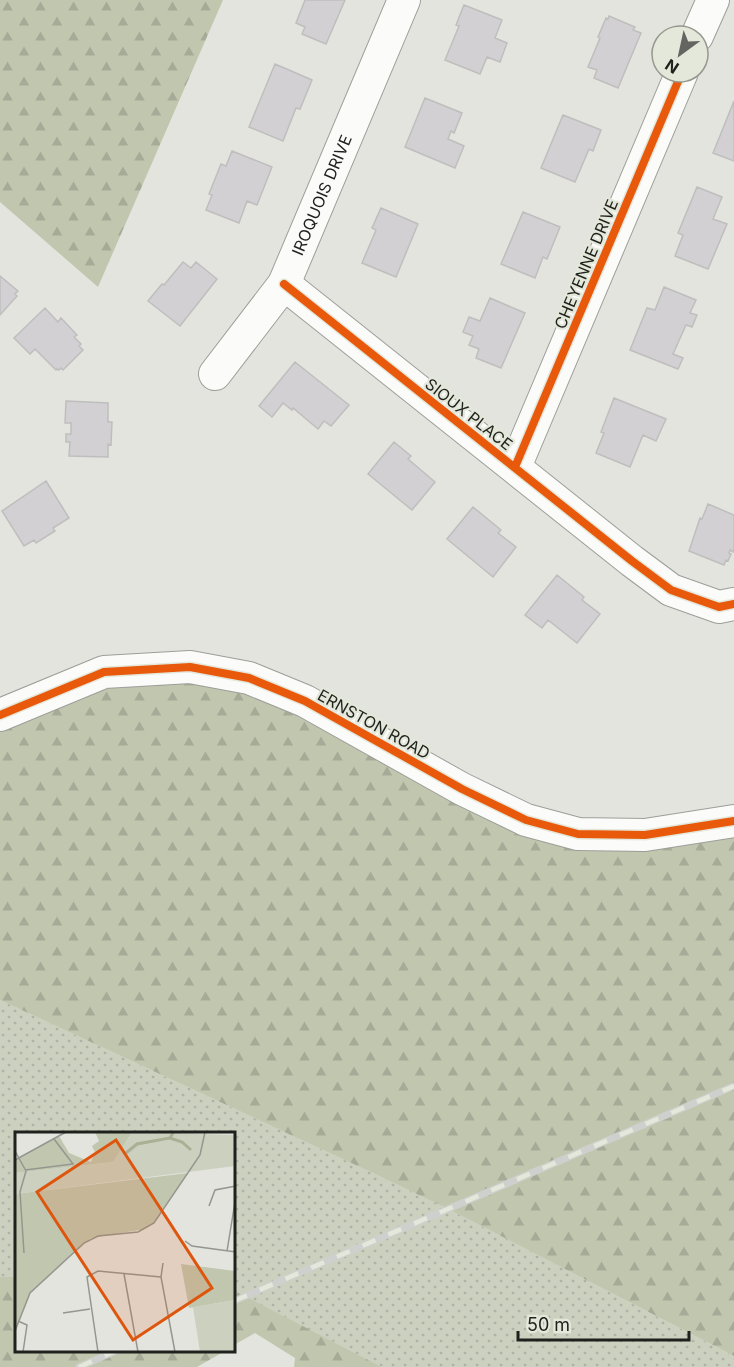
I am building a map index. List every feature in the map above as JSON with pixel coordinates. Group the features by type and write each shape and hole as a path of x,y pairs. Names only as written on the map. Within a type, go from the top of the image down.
{"street":[{"name":"IROQUOIS DRIVE","path":"215,374 284,284 404,0"},
{"path":"702,24 712,0"},
{"name":"CHEYENNE DRIVE","path":"515,468 677,84"},
{"name":"SIOUX PLACE","path":"284,284 671,590 719,607 734,604"},
{"name":"ERNSTON ROAD","path":"0,715 104,672 190,667 249,678 305,701 462,789 526,820 578,834 645,835 734,821"}],"green space":[{"path":"0,0 223,0 98,287 0,202"},
{"path":"104,672 249,678 526,820 734,821 734,1356 448,1209 0,1000 0,715"},
{"path":"0,1000 448,1209 734,1356 734,1367 382,1367 236,1292 236,1132 15,1132 15,1277 0,1277"},
{"path":"0,1277 15,1277 15,1352 223,1352 197,1367 0,1367"},
{"path":"236,1292 382,1367 294,1367 295,1358 255,1333 236,1344"}],"building":[{"path":"305,0 345,0 326,44 302,34 305,27 296,23"},
{"path":"464,5 502,20 495,38 507,43 500,62 487,57 480,74 445,60 459,26 456,25"},
{"path":"609,16 635,27 633,30 641,33 618,88 594,78 597,70 588,67 600,38 598,37"},
{"path":"275,64 312,80 300,109 296,108 283,141 249,127"},
{"path":"425,98 462,113 454,133 451,131 448,139 464,146 455,168 405,147"},
{"path":"734,101 734,161 713,153"},
{"path":"563,115 601,130 593,151 589,149 575,182 541,168"},
{"path":"232,151 272,167 257,205 247,201 239,223 206,210 212,195 209,194 221,164 226,166"},
{"path":"697,187 722,197 713,219 727,224 708,269 675,256 683,235 678,233"},
{"path":"381,208 418,224 396,277 362,263 376,230 372,228"},
{"path":"523,212 560,227 547,259 543,257 535,278 501,264"},
{"path":"183,262 191,268 196,262 217,279 180,326 148,301"},
{"path":"0,276 18,291 15,294 17,296 0,315"},
{"path":"664,287 696,300 690,313 697,315 692,327 686,325 673,354 683,358 678,369 630,350 647,308 655,310"},
{"path":"490,298 525,313 501,368 476,358 479,349 469,345 473,336 463,332 469,317 480,321"},
{"path":"45,308 58,322 61,318 77,335 74,337 83,350 63,370 61,368 56,370 35,349 30,354 14,338"},
{"path":"295,362 349,405 331,426 324,421 318,429 293,408 292,410 283,403 272,417 259,406"},
{"path":"614,398 666,419 656,441 643,435 630,467 596,453"},
{"path":"66,401 108,403 108,422 112,422 108,457 69,456 70,442 66,442 66,434 71,434 71,423 65,423"},
{"path":"394,442 411,456 408,459 435,482 412,510 368,474"},
{"path":"46,481 69,518 53,528 55,531 36,543 34,540 24,546 2,511"},
{"path":"708,504 734,515 734,549 733,552 730,550 731,554 724,565 689,551 700,518 702,519"},
{"path":"473,507 501,530 498,533 516,547 493,577 447,539"},
{"path":"557,575 584,597 582,600 600,614 577,643 548,620 542,628 525,615"}],"railway":[{"path":"236,1300 734,1086"},
{"path":"79,1367 113,1352"}],"cycle path":[{"path":"515,467 677,84"},
{"path":"284,284 671,590 719,607 734,604"},
{"path":"0,715 104,672 190,667 249,678 305,701 462,789 526,820 578,834 645,835 734,821"}]}
